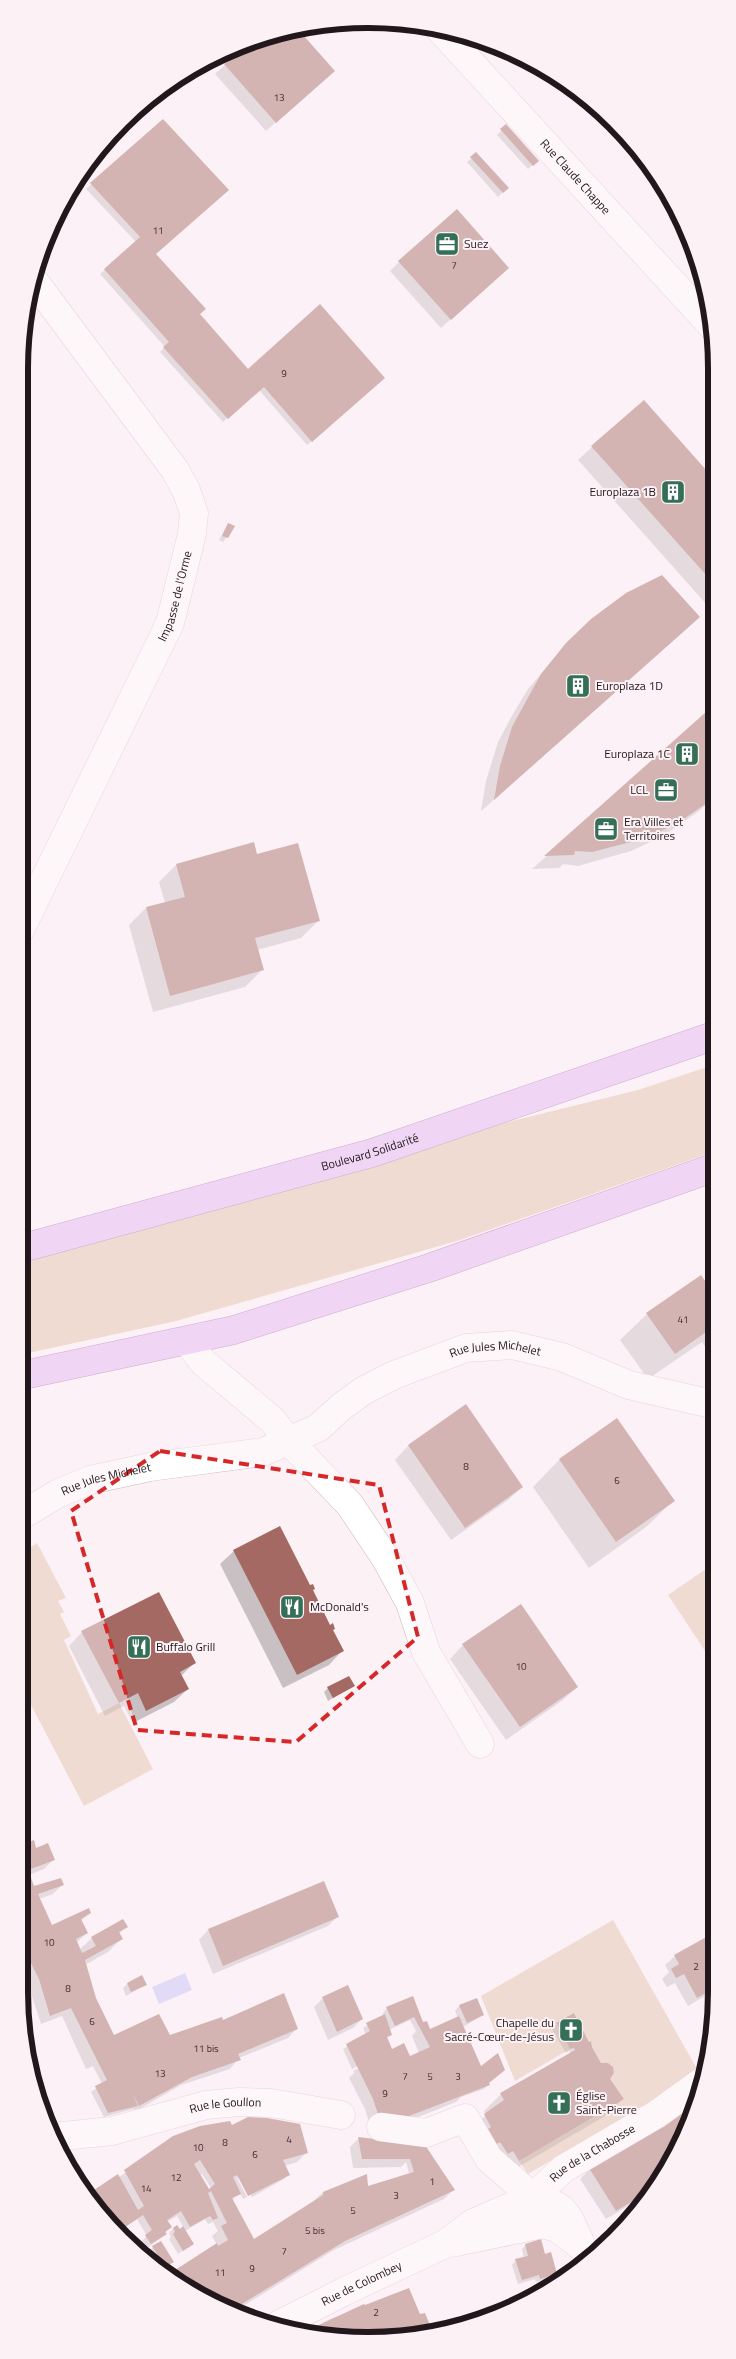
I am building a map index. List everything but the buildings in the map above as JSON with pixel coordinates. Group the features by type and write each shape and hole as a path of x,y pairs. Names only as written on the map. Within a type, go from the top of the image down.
{"main road":[{"name":"Boulevard Solidarité","path":"28,1247 372,1153 708,1038"},
{"path":"28,1374 234,1330 429,1268 708,1170"}],"street":[{"name":"Rue Claude Chappe","path":"446,37 705,318"},
{"name":"Impasse de l'Orme","path":"28,914 170,623 192,534 194,513 186,490 174,470 38,286"},
{"path":"187,1341 203,1362 272,1420 289,1441 350,1505 386,1559 410,1603 426,1652 480,1744"},
{"name":"Rue Jules Michelet","path":"28,1512 57,1494 90,1480 150,1467 263,1452 318,1428 341,1407 363,1391 394,1375 466,1348 512,1345 562,1357 629,1385 708,1403"},
{"name":"Rue de la Chabosse","path":"533,2196 563,2170 657,2114 694,2087"},
{"name":"Rue le Goullon","path":"60,2136 112,2131 206,2105 238,2102 271,2103 341,2115"},
{"path":"380,2127 426,2133 465,2118 489,2159 533,2196 555,2202 566,2212 586,2253"},
{"name":"Rue le Goullon","path":"68,2152 112,2131"},
{"path":"533,2196 543,2224 557,2228 585,2253"},
{"name":"Rue de Colombey","path":"285,2321 345,2290 445,2244 473,2224 533,2196"},
{"name":"Rue de Colombey","path":"445,2244 543,2224"}],"highlighted area":[{"path":"160,1451 379,1485 418,1637 296,1742 137,1730 71,1511"}],"shaded area":[{"path":"708,1067 708,1154 457,1241 176,1321 28,1353 28,1261 374,1166 500,1124 638,1090"},
{"path":"37,1543 66,1598 58,1601 64,1612 60,1614 71,1636 64,1640 98,1714 119,1703 153,1769 84,1806 28,1699 28,1548"},
{"path":"708,1568 708,1655 668,1595"},
{"path":"613,1920 697,2069 641,2108 528,2174 519,2161 624,2099 610,2079 614,2073 613,2067 608,2063 601,2063 592,2047 591,2041 589,2042 574,2013 556,2024 570,2049 515,2081 481,1996"}],"water":[{"path":"185,1973 192,1990 159,2004 152,1987"}],"place":[{"name":"Suez","path":"447,244"},
{"name":"Europlaza 1B","path":"673,492"},
{"name":"Europlaza 1D","path":"578,686"},
{"name":"Europlaza 1C","path":"687,754"},
{"name":"LCL","path":"666,790"},
{"name":"Era Villes et Territoires","path":"606,829"},
{"name":"McDonald's","path":"292,1607"},
{"name":"Buffalo Grill","path":"139,1647"},
{"name":"Chapelle du Sacré-Cœur-de-Jésus","path":"571,2030"},
{"name":"Église Saint-Pierre","path":"559,2103"}]}
